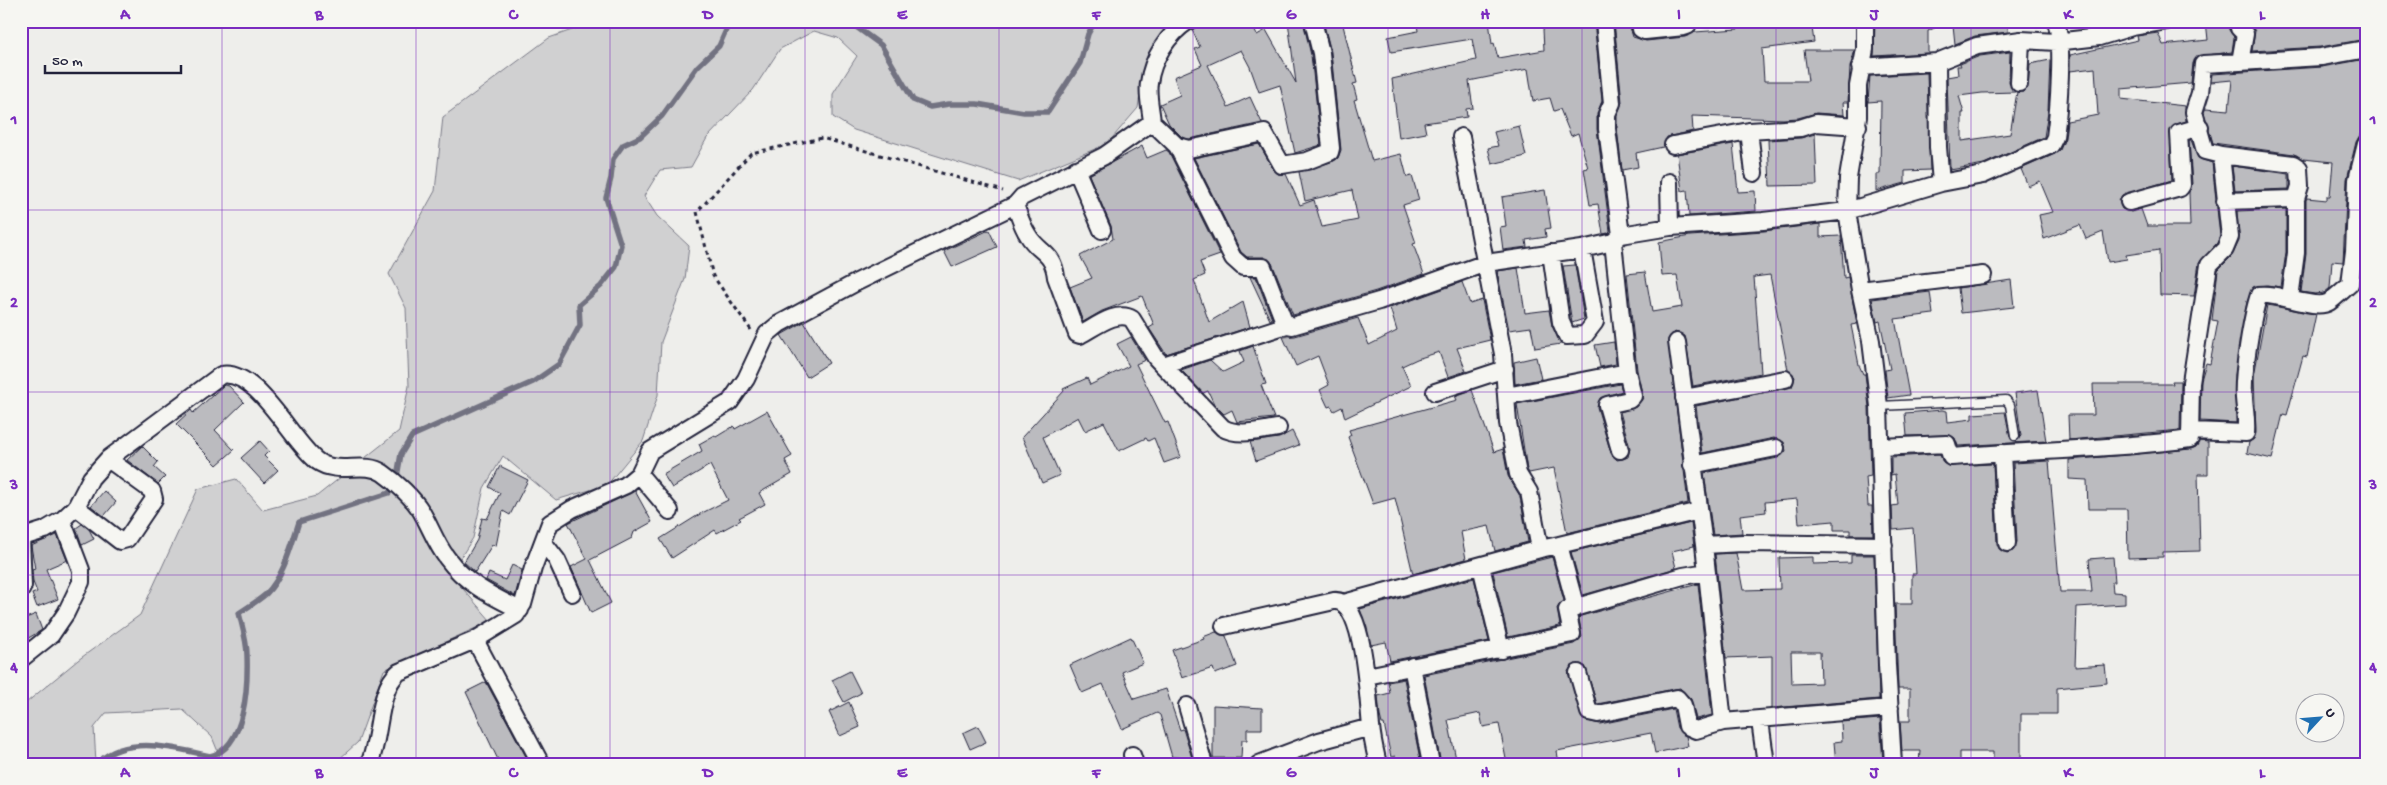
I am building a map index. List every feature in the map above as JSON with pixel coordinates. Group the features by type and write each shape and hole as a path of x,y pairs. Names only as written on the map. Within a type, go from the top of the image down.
{"street":[{"path":"1188,21 1165,43 1155,62 1149,83 1152,122 1177,146 1233,258 1243,267 1263,267 1287,325"},
{"path":"1177,146 1188,149 1264,133 1282,165 1301,162 1330,152 1321,53 1313,21"},
{"path":"1604,21 1612,103 1607,114 1607,129 1627,372 1633,396 1629,400 1607,405 1620,450"},
{"path":"1640,21 1641,29 1645,31 1684,27 1687,21"},
{"path":"1865,21 1865,50 1860,67 1858,126 1848,178 1847,211 1860,290 1872,341 1879,406 1892,764"},
{"path":"1162,364 1287,325 1297,326 1379,301 1486,263 1582,249 1617,239 1670,228 1763,221 1847,211 1941,183 1983,175 2051,145 2055,137 2060,42 2058,26 2055,21"},
{"path":"1860,67 1937,62 1972,48 2021,40 2060,42 2099,37 2132,27 2167,21"},
{"path":"2238,21 2239,28 2245,34 2240,62"},
{"path":"2020,83 2021,40"},
{"path":"2290,298 2296,253 2296,199 2300,186 2300,168 2293,164 2221,155 2205,151 2200,127 2194,112 2200,93 2202,64 2321,56 2366,49"},
{"path":"1937,62 1938,147 1941,183"},
{"path":"374,761 386,697 394,676 475,640 510,619 520,610 550,523 572,509 626,485 639,474 650,451 730,402 746,380 767,334 779,324 1104,156 1152,122"},
{"path":"1673,145 1749,131 1800,128 1816,123 1858,126"},
{"path":"2129,202 2180,188 2182,184 2179,133 2200,127"},
{"path":"1749,131 1754,172"},
{"path":"1461,137 1505,369 1508,424 1511,440 1518,474 1529,492 1540,549"},
{"path":"2190,431 2246,433 2245,370 2258,296 2261,294 2290,298 2322,305 2328,303 2350,284 2354,250 2357,180 2366,144"},
{"path":"1880,447 1947,444 1951,457 2132,447 2190,439 2191,382 2209,265 2225,249 2230,237 2221,155"},
{"path":"1076,169 1102,230"},
{"path":"1669,182 1670,228"},
{"path":"2225,201 2296,199"},
{"path":"1018,201 1028,236 1043,249 1055,267 1056,277 1077,334 1080,335 1119,315 1126,316 1132,320 1162,364 1223,428 1230,431 1248,432 1278,428"},
{"path":"1551,253 1561,322 1567,336 1572,337 1585,335 1595,322 1582,249"},
{"path":"1860,290 1983,275"},
{"path":"1677,342 1704,545 1723,722"},
{"path":"1435,392 1505,369"},
{"path":"1507,396 1627,372"},
{"path":"21,590 22,537 45,530 62,520 76,507 91,478 108,459 221,376 228,374 240,378 259,393 318,461 340,470 362,468 382,472 420,509 447,558 484,593 520,610"},
{"path":"1684,398 1785,379"},
{"path":"1692,465 1776,448"},
{"path":"2002,453 2007,543"},
{"path":"76,507 120,541 126,539 154,499 153,493 108,459"},
{"path":"639,474 670,511"},
{"path":"1344,603 1540,549 1699,511"},
{"path":"21,659 51,634 66,613 81,582 82,570 62,520"},
{"path":"544,543 557,560 572,593"},
{"path":"1704,545 1743,543 1884,545"},
{"path":"1559,545 1576,608"},
{"path":"1481,566 1501,650"},
{"path":"1367,676 1572,634 1567,610 1683,576 1706,572"},
{"path":"1224,626 1339,600 1344,603 1357,626 1367,676 1371,727 1378,764"},
{"path":"475,640 541,764"},
{"path":"1412,666 1431,764"},
{"path":"1578,673 1589,712 1594,714 1676,698 1684,705 1687,726 1691,730 1723,722 1760,721 1890,708"},
{"path":"1187,706 1204,764"},
{"path":"1760,721 1766,764"},
{"path":"1259,764 1319,741 1371,727"}],"lane":[{"path":"1879,406 2006,400 2010,405 2015,436"}],"path":[{"path":"762,345 713,276 697,212 751,153 822,138 1018,201"}],"shaded area":[{"path":"598,21 1173,21 1144,68 1138,108 1107,144 1018,181 854,130 833,117 833,94 857,56 838,38 814,31 780,49 753,90 707,138 691,167 660,170 644,196 657,216 689,246 685,279 661,342 658,395 643,441 607,485 556,500 503,456 484,488 473,538 450,574 491,621 384,670 358,742 337,761 296,762 296,764 223,764 212,737 182,709 106,713 94,728 96,764 21,764 21,707 78,660 140,615 198,489 236,479 263,510 317,496 399,431 409,386 406,308 389,274 435,191 443,117 549,38"}],"building":[{"path":"1206,21 1249,21 1257,35 1266,30 1296,83 1288,21 1303,21 1311,55 1321,145 1295,153 1280,85 1259,92 1250,67 1241,50 1208,65 1228,107 1250,97 1262,123 1189,139 1182,137 1169,124 1160,104 1180,95 1174,77 1202,65 1195,49 1200,47 1192,30"},
{"path":"1323,21 1342,21 1357,83 1353,84 1357,99 1354,100 1372,161 1401,154 1407,177 1412,176 1419,200 1403,205 1416,243 1413,244 1424,274 1376,291 1293,315 1272,263 1264,257 1247,257 1241,252 1194,158 1259,144 1274,170 1278,174 1286,174 1300,205 1314,200 1322,227 1358,220 1352,190 1305,201 1299,172 1334,161 1338,158 1341,150 1331,52"},
{"path":"1431,21 1489,21 1492,44 1494,43 1498,58 1544,50 1543,29 1583,21 1594,21 1602,101 1597,114 1597,129 1610,231 1608,233 1603,234 1598,204 1590,205 1584,169 1588,168 1578,133 1571,136 1560,109 1554,111 1550,98 1533,101 1528,69 1469,81 1473,108 1466,109 1467,117 1424,123 1426,133 1399,138 1392,79 1476,60 1472,39 1391,52 1388,37 1418,31 1417,25"},
{"path":"1614,21 1628,21 1633,37 1646,41 1685,37 1695,32 1738,29 1737,21 1811,21 1814,42 1762,49 1764,81 1808,81 1804,50 1855,50 1850,67 1848,102 1843,102 1844,115 1816,113 1798,118 1783,119 1692,116 1693,131 1667,137 1663,147 1636,153 1638,167 1622,170 1617,116 1622,102"},
{"path":"1875,21 1949,21 1928,31 1928,53 1874,56"},
{"path":"2206,21 2228,21 2229,30 2234,37 2232,52 2198,56 2193,63 2191,83 2121,89 2121,99 2185,106 2186,121 2176,124 2170,130 2172,180 2122,195 2119,200 2122,209 2131,212 2141,209 2147,226 2190,226 2189,192 2192,184 2189,140 2191,140 2198,158 2212,163 2220,236 2217,243 2199,263 2194,296 2160,295 2159,250 2126,255 2127,259 2108,262 2103,232 2086,239 2080,225 2044,239 2039,215 2053,212 2040,181 2028,186 2021,169 2060,150 2065,138 2067,121 2098,115 2095,68 2070,71 2070,55 2138,40 2137,36 2158,33 2163,45 2208,40"},
{"path":"2248,21 2277,21 2278,25 2296,21 2366,21 2366,39 2320,47 2252,51 2255,31"},
{"path":"2008,22 2008,32 1975,36 1955,44 1953,25"},
{"path":"2010,52 2009,83 2015,92 1959,96 1964,113 1962,113 1962,141 2010,134 2017,92 2023,92 2028,88 2030,64 2050,60 2048,111 2044,137 1984,164 1950,170 1947,77 1958,75 1957,66 1961,66 1960,64 1980,56"},
{"path":"2366,59 2366,98 2362,131 2356,142 2347,179 2343,262 2332,261 2330,288 2324,293 2301,292 2306,253 2306,200 2307,198 2327,200 2327,196 2330,196 2333,162 2303,159 2294,154 2213,143 2204,112 2206,108 2229,110 2232,80 2211,82 2212,74 2322,67"},
{"path":"1927,73 1930,170 1905,171 1905,183 1876,191 1876,174 1880,174 1881,101 1868,102 1870,76"},
{"path":"1519,126 1526,156 1492,164 1488,148 1498,146 1494,132"},
{"path":"1815,134 1817,185 1770,186 1768,140 1801,138"},
{"path":"1733,144 1738,192 1755,191 1756,211 1689,216 1687,190 1682,191 1677,154"},
{"path":"1142,146 1147,158 1166,150 1169,152 1220,255 1200,262 1205,275 1194,280 1209,322 1243,302 1250,327 1166,354 1149,328 1154,325 1142,296 1102,311 1083,322 1070,287 1092,278 1080,256 1113,239 1111,226 1089,175"},
{"path":"2232,166 2289,174 2289,189 2235,191"},
{"path":"1545,190 1551,228 1545,229 1546,237 1526,240 1527,247 1503,250 1500,227 1506,226 1502,197"},
{"path":"2286,209 2286,252 2281,287 2267,285 2253,287 2247,302 2235,375 2236,423 2200,421 2201,380 2206,363 2210,364 2218,321 2212,320 2218,270 2232,256 2239,241 2237,211"},
{"path":"1820,224 1820,237 1841,236 1844,278 1848,277 1857,324 1851,325 1859,365 1863,374 1865,374 1869,407 1871,476 1866,477 1868,506 1872,506 1873,535 1850,535 1850,530 1834,530 1834,521 1799,524 1797,499 1765,502 1766,512 1740,515 1742,533 1713,535 1704,473 1778,458 1786,451 1784,442 1774,438 1702,453 1696,406 1792,387 1795,377 1788,370 1770,275 1754,277 1761,373 1693,386 1685,336 1675,332 1668,339 1688,503 1567,533 1554,468 1529,473 1527,470 1517,404 1620,384 1622,391 1600,398 1597,407 1611,453 1617,460 1628,457 1630,448 1620,412 1636,407 1643,398 1637,370 1627,274 1645,272 1652,312 1682,307 1677,275 1662,276 1659,242 1690,236 1764,231"},
{"path":"989,230 997,247 952,267 944,251"},
{"path":"1575,265 1584,319 1572,323 1563,266"},
{"path":"1518,268 1525,313 1549,310 1552,326 1561,344 1535,348 1531,327 1509,330 1497,271"},
{"path":"1250,277 1256,277 1272,319 1270,320"},
{"path":"2011,280 2014,307 1961,313 1958,288"},
{"path":"1462,282 1470,304 1482,300 1490,340 1457,348 1466,371 1448,377 1439,352 1417,359 1402,366 1411,386 1345,418 1342,407 1334,411 1331,406 1328,407 1320,390 1329,385 1318,356 1296,366 1283,337 1295,336 1358,318 1369,345 1397,331 1390,308"},
{"path":"1930,292 1933,314 1895,319 1909,395 1888,398 1885,370 1890,369 1880,321 1877,322 1872,299"},
{"path":"2267,305 2316,314 2307,357 2303,356 2287,415 2283,414 2272,459 2247,453 2249,442 2254,439 2256,433 2254,376"},
{"path":"804,322 829,363 807,377 781,335"},
{"path":"1131,337 1145,360 1136,364 1165,423 1168,422 1181,457 1164,463 1154,438 1148,441 1146,438 1119,451 1104,422 1085,431 1078,417 1043,437 1060,475 1042,483 1022,437 1064,391 1063,389 1087,378 1090,385 1129,366 1117,344"},
{"path":"1614,342 1616,364 1600,367 1595,345"},
{"path":"1253,346 1266,384 1261,385 1274,418 1237,422 1232,410 1224,414 1214,404 1208,391 1203,393 1181,370 1210,360 1223,372 1244,362 1240,351"},
{"path":"1536,357 1541,379 1515,384 1514,362"},
{"path":"2172,381 2181,381 2180,430 2069,440 2068,415 2094,415 2093,384 2173,384"},
{"path":"224,385 229,386 244,402 215,430 234,450 217,465 176,424 191,410 193,413"},
{"path":"1472,390 1494,452 1503,449 1508,476 1520,496 1528,542 1495,551 1489,526 1461,532 1466,559 1413,574 1395,498 1373,504 1348,437 1351,435 1349,430 1457,400 1455,396"},
{"path":"2038,390 2046,441 1958,446 1955,438 1950,435 1907,436 1905,413 1947,411 1948,422 1972,419 1972,414 2005,412 2010,437 2016,441 2021,436 2015,393"},
{"path":"767,411 792,456 785,460 792,474 759,493 765,504 717,533 715,530 672,558 660,539 700,514 728,500 710,465 672,488 663,474 702,451 699,444 715,435 716,437 734,426 735,429"},
{"path":"1292,431 1299,445 1256,461 1250,442 1279,438"},
{"path":"260,441 269,451 264,456 278,470 264,483 241,458"},
{"path":"2199,441 2208,442 2208,474 2198,474 2200,551 2163,552 2163,557 2128,558 2127,509 2088,509 2087,480 2069,479 2069,460 2191,449 2196,447"},
{"path":"142,446 158,462 154,467 165,477 158,484 127,460"},
{"path":"1940,454 1943,463 1948,466 1993,464 1997,544 1999,549 2007,553 2013,551 2017,542 2013,463 2049,461 2060,592 2092,592 2089,559 2113,557 2115,582 2112,582 2113,592 2125,593 2125,604 2077,607 2075,667 2105,665 2107,683 2057,688 2057,714 2021,714 2021,763 1993,763 1993,752 1960,752 1960,764 1919,764 1920,751 1902,751 1900,721 1910,721 1910,689 1898,689 1895,604 1912,604 1912,574 1916,574 1913,528 1893,530 1892,506 1898,505 1895,474 1891,475 1891,457"},
{"path":"500,466 528,480 510,515 503,511 496,546 492,545 475,572 464,562 477,540 482,518 487,519 500,493 489,487"},
{"path":"104,491 116,502 104,516 91,506"},
{"path":"635,491 652,522 634,532 632,538 590,560 611,603 591,613 571,567 587,559 568,523"},
{"path":"1691,523 1694,546 1672,551 1676,568 1583,595 1571,552"},
{"path":"82,524 89,529 94,539 82,545 76,528"},
{"path":"57,535 67,560 46,569 58,599 37,607 32,594 37,592 33,582 32,570 35,569 31,546"},
{"path":"1736,553 1743,590 1780,589 1779,558 1813,557 1813,564 1851,563 1851,555 1874,555 1879,699 1772,708 1772,656 1726,658 1715,554","holes":["1791,652 1820,652 1821,683 1792,684"]},
{"path":"1552,557 1564,601 1557,608 1560,626 1508,637 1493,572"},
{"path":"512,565 522,570 515,596 486,580 489,573 505,580"},
{"path":"1474,578 1489,641 1390,661 1386,642 1371,645 1360,609"},
{"path":"1698,584 1712,715 1696,719 1691,699 1680,688 1597,704 1585,666 1575,664 1568,671 1583,720 1600,724 1673,709 1677,728 1686,736 1688,746 1655,753 1651,733 1557,751 1559,764 1507,764 1499,724 1483,727 1480,713 1448,720 1457,764 1441,764 1424,675 1574,644 1582,637 1579,618 1581,616"},
{"path":"36,614 42,630 25,640 21,631 21,620"},
{"path":"1216,632 1226,636 1237,666 1215,674 1213,668 1182,678 1172,650 1204,639 1203,637"},
{"path":"1131,637 1143,663 1122,672 1134,699 1166,689 1180,730 1183,729 1192,758 1172,757 1160,715 1157,713 1122,729 1103,684 1082,693 1070,665"},
{"path":"850,671 861,693 844,702 832,680"},
{"path":"1404,679 1421,764 1396,764 1395,756 1391,757 1384,724 1382,724 1380,716 1378,696 1390,693 1388,682"},
{"path":"486,682 530,764 500,764 466,692"},
{"path":"849,702 860,727 840,736 829,712"},
{"path":"1213,705 1262,708 1262,729 1247,729 1247,740 1242,740 1241,758 1213,758"},
{"path":"1880,719 1883,763 1836,764 1834,742 1842,741 1841,722"},
{"path":"978,726 986,742 970,749 963,733"}],"waterway":[{"path":"100,764 100,761 111,753 124,748 138,746 168,747 210,756 222,751 231,741 238,728 247,682 247,650 239,613 263,597 278,579 299,522 389,493 396,482 401,454 412,436 533,382 559,364 580,325 579,305 601,286 616,267 621,245 606,198 613,159 623,145 640,137 662,116 697,67 719,46 730,21"},
{"path":"848,21 881,45 913,100 930,107 949,104 977,104 1024,112 1048,112 1080,63 1088,34 1095,21"}]}
